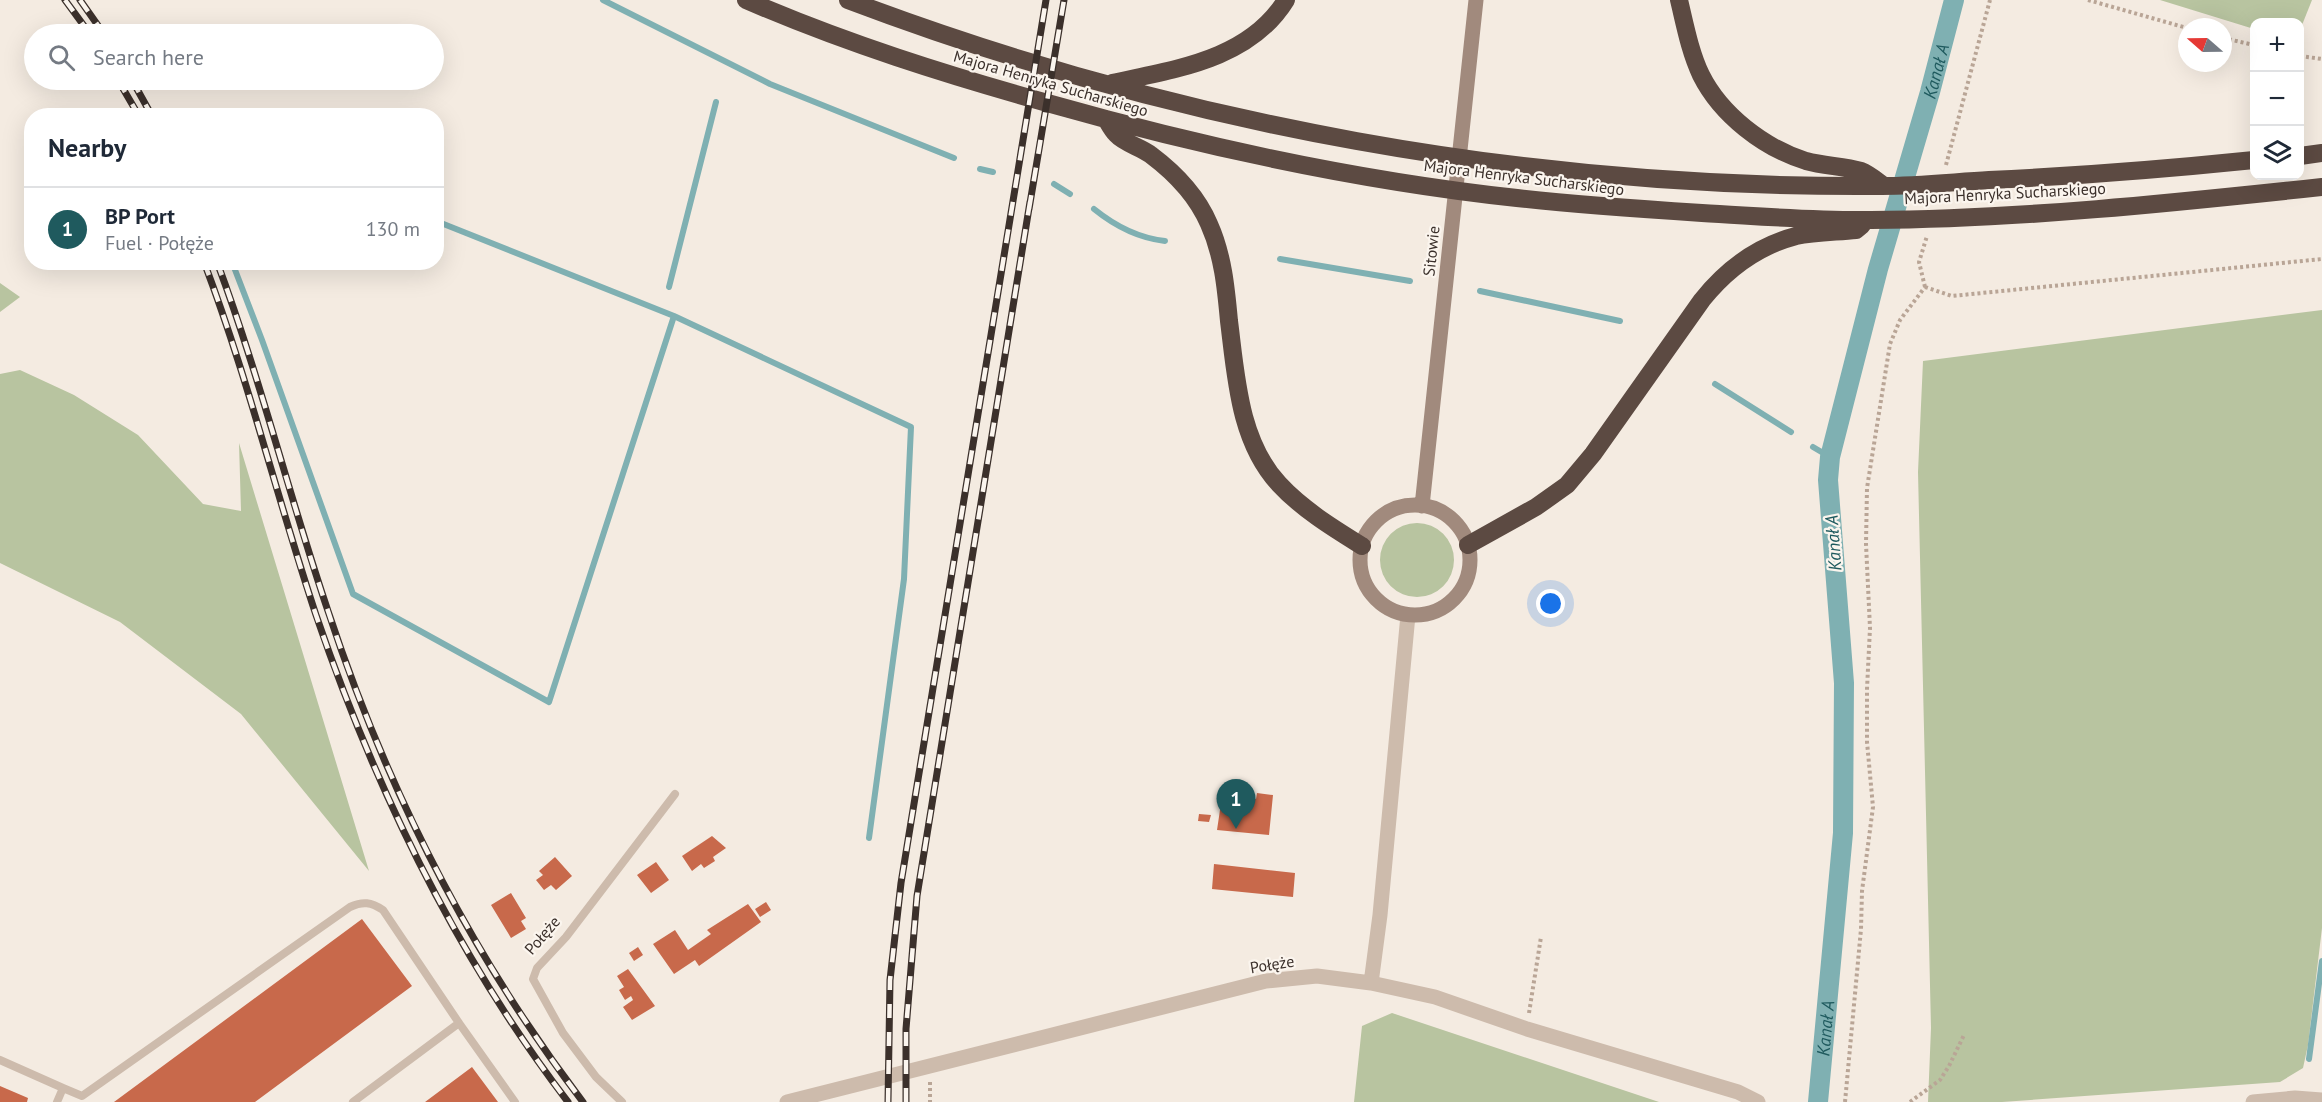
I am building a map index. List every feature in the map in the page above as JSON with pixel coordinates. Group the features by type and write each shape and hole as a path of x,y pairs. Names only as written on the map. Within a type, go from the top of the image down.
{"highway":[{"name":"Majora Henryka Sucharskiego","path":"746,0 806,25 970,81 1181,139 1408,183 1514,198 1622,208 1868,220 1988,217 2322,187"},
{"name":"Majora Henryka Sucharskiego","path":"848,0 976,45 1263,124 1414,151 1519,166 1651,179 1884,186 2090,175 2250,160"},
{"path":"1108,83 1182,68 1225,53 1264,25 1286,0"},
{"path":"1679,0 1701,75 1718,102 1738,121 1763,141 1783,152 1807,161 1863,172 1884,186"},
{"path":"1106,119 1117,136 1150,154 1170,172 1192,194 1208,221 1218,244 1224,273 1236,383 1244,417 1264,464 1278,483 1297,501 1362,546"},
{"path":"2304,155 2322,153"},
{"path":"1468,545 1536,507 1567,485 1593,454 1711,288 1740,263 1776,243 1798,236 1856,230 1868,220"}],"street":[{"name":"Sitowie","path":"1422,506 1476,0"},
{"path":"1409,506 1434,509 1451,519 1463,533 1468,545 1469,569 1461,591 1453,600 1432,613 1408,615 1395,612 1374,596 1361,573 1362,546 1375,523 1385,514 1409,506"},
{"path":"1371,983 1381,903 1408,615"},
{"name":"Połęże","path":"787,1102 1266,981 1317,976 1371,983 1435,997 1527,1029 1738,1092 1758,1102"},
{"path":"2253,1102 2295,1098 2322,1100"}],"lane":[{"name":"Połęże","path":"622,1102 596,1077 563,1033 533,979 537,968 566,937 675,794"},
{"path":"0,1060 82,1096 350,907 361,903 374,904 383,910 515,1102"},
{"path":"353,1102 459,1023"},
{"path":"57,1102 63,1088"}],"path":[{"path":"1945,169 1990,0"},
{"path":"2088,0 2178,25"},
{"path":"2232,40 2250,44"},
{"path":"2304,57 2322,59"},
{"path":"1925,287 1919,262 1929,227"},
{"path":"1925,287 1952,296 2322,259"},
{"path":"1845,1102 1861,929 1862,891 1873,807 1867,742 1870,628 1866,544 1867,488 1890,344 1900,320 1925,287"},
{"path":"1527,1029 1541,937"},
{"path":"1910,1102 1940,1080 1950,1066 1964,1035"}],"green space":[{"path":"2160,0 2312,0 2304,20 2304,18 2250,18 2250,28 2232,22 2232,18 2218,18"},
{"path":"0,283 20,297 0,312"},
{"path":"2322,310 2322,928 2308,1045 2303,1068 2280,1082 2002,1102 1928,1102 1931,1028 1918,472 1923,361"},
{"path":"20,370 74,395 138,435 203,504 241,511 239,443 369,871 241,714 120,622 0,563 0,374"},
{"path":"1417,523 1438,529 1448,539 1454,560 1448,581 1438,591 1417,597 1396,591 1386,581 1380,560 1386,539 1396,529"},
{"path":"1392,1013 1659,1102 1354,1102 1362,1026"}],"building":[{"path":"1223,790 1232,791 1231,797 1256,799 1257,793 1273,795 1269,835 1217,830"},
{"path":"1199,814 1211,815 1209,822 1198,821"},
{"path":"712,836 726,848 713,857 715,861 704,868 701,864 692,871 682,856"},
{"path":"555,857 572,876 556,890 551,885 544,890 536,880 543,875 539,871"},
{"path":"656,862 669,880 651,893 637,875"},
{"path":"1214,864 1295,873 1293,897 1212,889"},
{"path":"511,893 526,918 521,921 526,929 511,938 491,905"},
{"path":"766,902 771,910 760,917 755,909"},
{"path":"748,904 761,922 699,966 695,960 674,974 653,944 675,930 688,950 711,934 707,930"},
{"path":"362,919 412,986 255,1102 114,1102"},
{"path":"638,947 643,955 634,961 629,953"},
{"path":"628,969 655,1006 632,1020 623,1007 633,1000 631,996 625,1000 619,990 624,987 617,976"},
{"path":"472,1067 498,1102 425,1102"},
{"path":"0,1086 28,1098 27,1102 0,1102"}],"waterway":[{"path":"603,0 770,84 954,158"},
{"name":"Kanał A","path":"1818,1102 1843,833 1844,683 1828,480 1830,457 1878,269 1930,92 1954,0"},
{"path":"669,287 716,102"},
{"path":"980,169 993,172"},
{"path":"1054,184 1070,194"},
{"path":"1094,209 1127,230 1165,241"},
{"path":"235,270 353,594 549,702 674,316 444,224"},
{"path":"1280,259 1410,281"},
{"path":"1480,291 1620,321"},
{"path":"674,316 911,427 904,579 869,838"},
{"path":"1715,384 1791,432"},
{"path":"1813,447 1830,457"},
{"path":"2309,1059 2322,961"}],"railway":[{"path":"65,0 83,24"},
{"path":"80,0 97,24"},
{"path":"888,1102 890,980 901,883 1046,0"},
{"path":"1029,209 1064,0"},
{"path":"124,90 134,108"},
{"path":"138,90 148,108"},
{"path":"906,1102 906,1029 917,896 1030,202"},
{"path":"207,270 235,350 316,615 339,680 392,807 422,869 490,989 568,1102"},
{"path":"220,270 247,349 328,611 377,741 435,867 468,928 542,1046 583,1102"}],"place":[{"name":"BP Port","path":"1236,829"}]}
